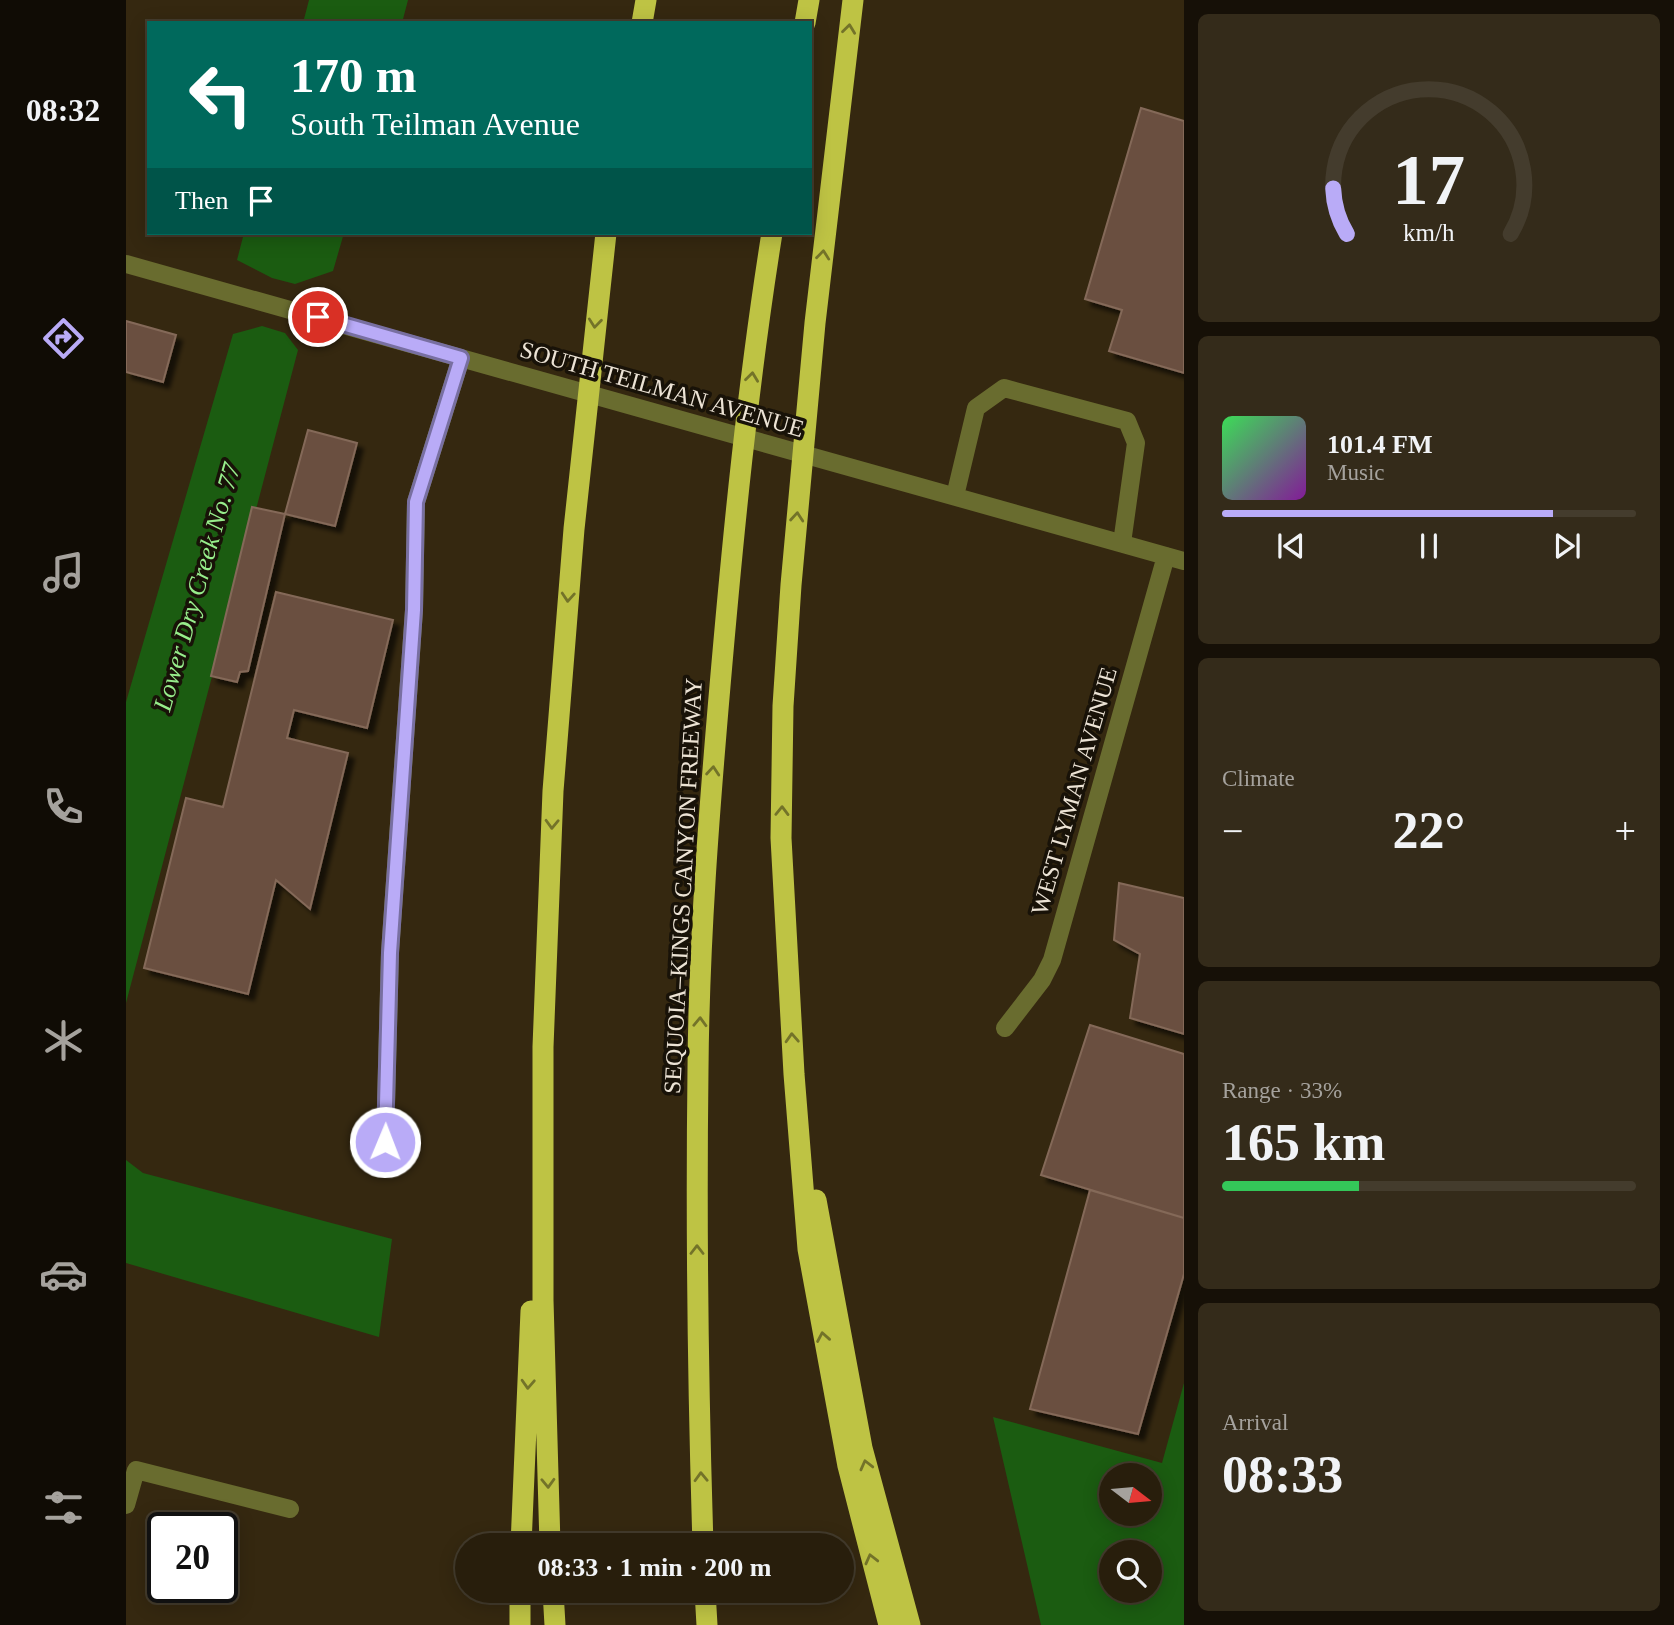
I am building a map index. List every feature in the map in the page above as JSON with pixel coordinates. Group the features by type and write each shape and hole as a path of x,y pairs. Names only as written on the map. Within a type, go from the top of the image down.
{"highway":[{"path":"642,21 646,0"},
{"path":"805,21 810,0"},
{"path":"853,0 815,323 791,585 783,706 781,838 794,1074 808,1249 848,1466 889,1625"},
{"path":"522,1533 553,791 574,529 606,235"},
{"name":"SEQUOIA–KINGS CANYON FREEWAY","path":"703,1533 697,1327 698,1066 708,829 730,567 760,307 772,235"},
{"path":"543,1047 543,1300 550,1533"},
{"path":"794,1074 862,1448 910,1625"},
{"path":"520,1603 520,1625"},
{"path":"554,1603 555,1625"},
{"path":"706,1603 707,1625"}],"street":[{"name":"SOUTH TEILMAN AVENUE","path":"126,264 1175,558"},
{"path":"385,1142 390,953 414,610 416,502 461,358"},
{"path":"955,496 976,408 1004,388 1127,421 1136,443 1122,543"},
{"name":"WEST LYMAN AVENUE","path":"1005,1028 1042,980 1052,960 1175,558"},
{"path":"126,1505 136,1470 290,1509"}],"water":[{"path":"309,0 408,0 403,21 304,21"},
{"path":"243,235 343,235 333,271 295,284 272,278 237,260"},
{"name":"Lower Dry Creek No. 77","path":"262,326 285,333 298,350 126,1003 126,702 233,334"},
{"path":"126,1160 143,1173 392,1239 379,1337 126,1263"},
{"path":"1184,1383 1184,1625 1041,1625 993,1417 1162,1463"}],"building":[{"path":"1141,108 1184,121 1184,373 1109,351 1122,310 1085,299"},
{"path":"126,321 176,335 163,382 126,372"},
{"path":"308,430 357,443 335,526 285,514"},
{"path":"252,507 285,514 248,671 240,672 237,682 211,676"},
{"path":"276,592 393,620 367,728 294,710 287,738 348,753 310,909 276,880 248,994 144,968 186,798 223,807"},
{"path":"1119,883 1184,898 1184,1034 1130,1018 1140,954 1114,940"},
{"path":"1090,1025 1184,1054 1184,1218 1041,1175"},
{"path":"1090,1190 1184,1218 1184,1274 1138,1434 1030,1409"}],"route":[{"path":"318,317 461,358 416,502 414,610 390,953 385,1142"}]}
